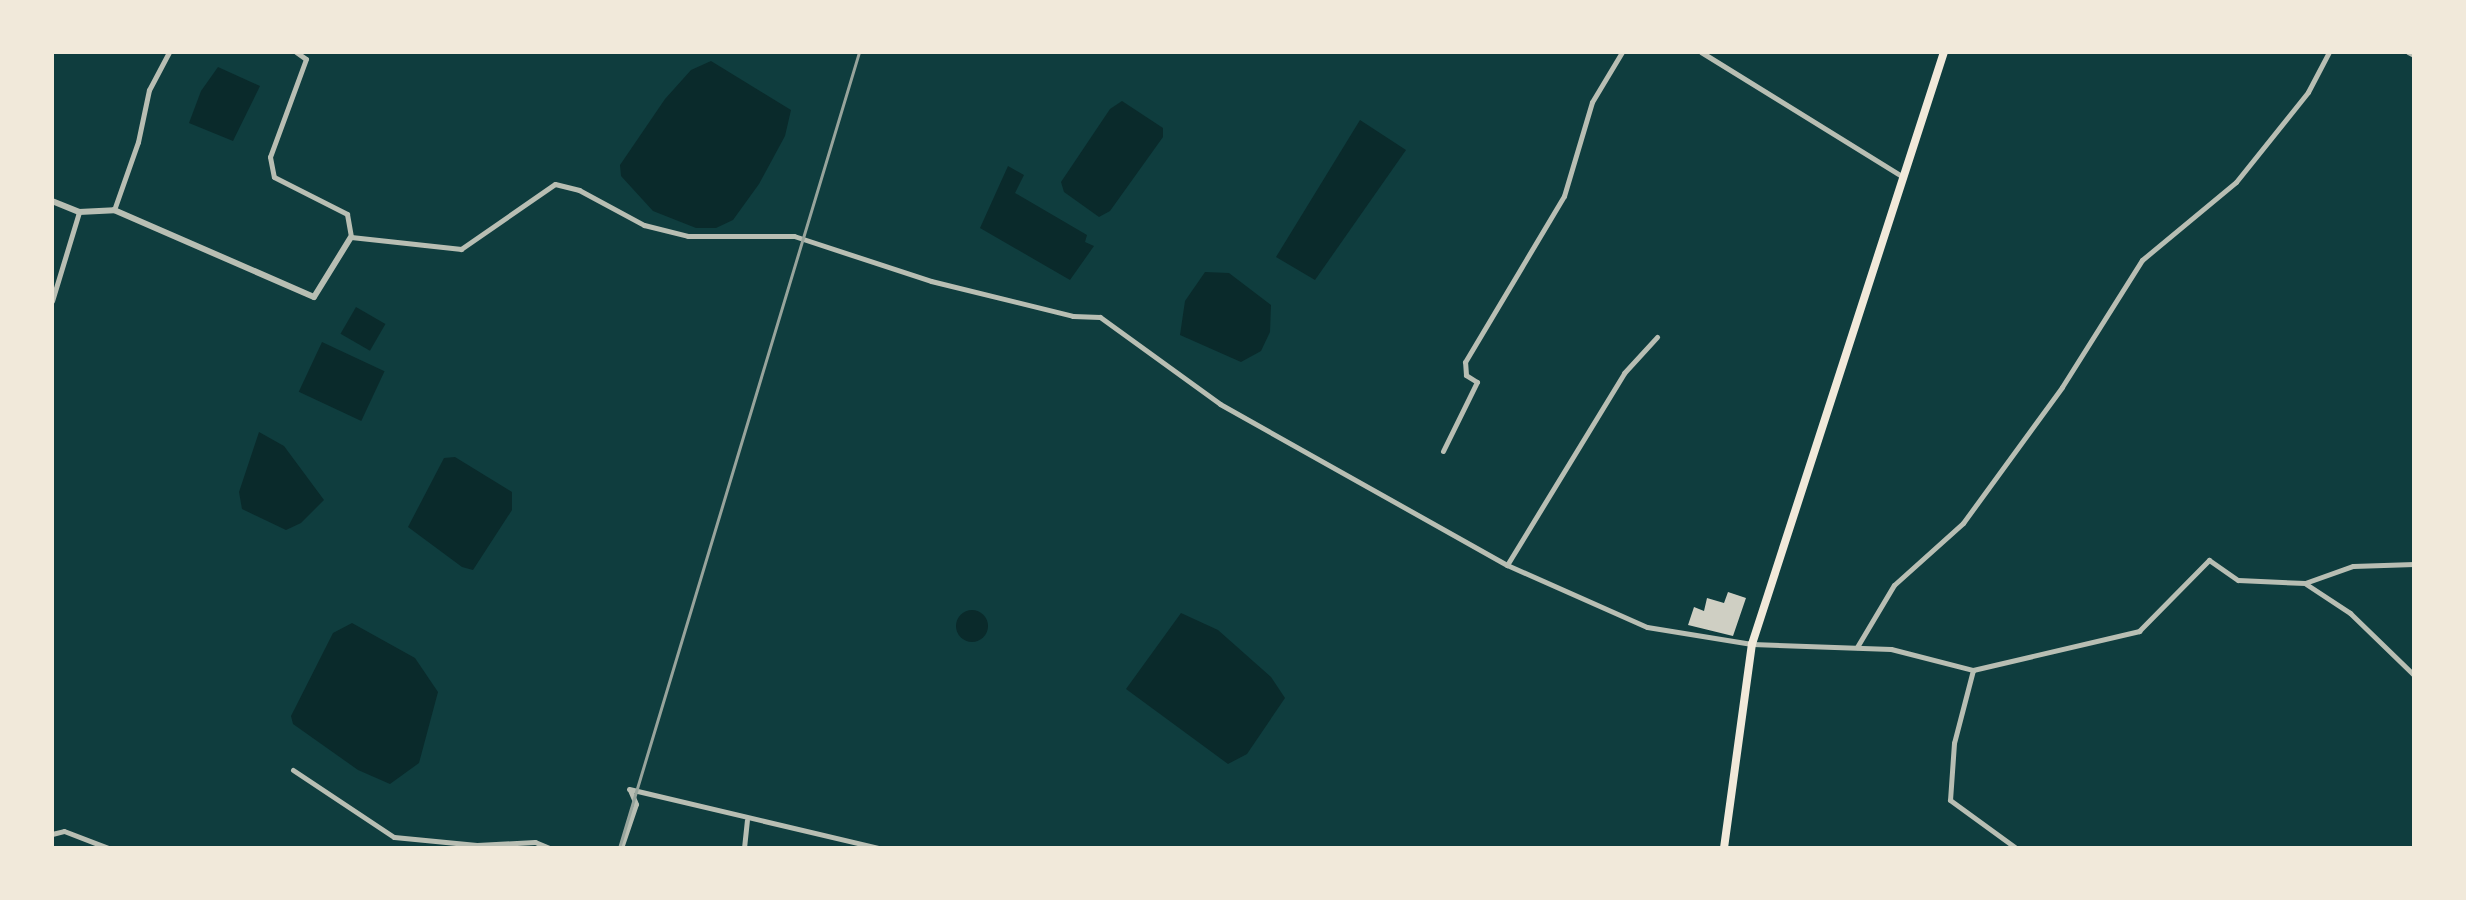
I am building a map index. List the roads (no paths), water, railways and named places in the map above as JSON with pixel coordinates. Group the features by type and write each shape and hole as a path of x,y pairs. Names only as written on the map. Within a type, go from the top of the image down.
{"main road":[{"path":"1724,848 1752,644 1944,52"}],"street":[{"path":"114,210 138,142 149,90 169,52"},
{"path":"52,201 79,212 114,210 314,297 351,237 347,214 274,177 270,157 306,59 296,52"},
{"path":"1443,451 1477,382 1466,375 1465,362 1564,196 1592,102 1622,52"},
{"path":"1701,52 1902,176"},
{"path":"1857,647 1894,585 1963,523 2062,387 2142,260 2236,182 2308,92 2329,52"},
{"path":"2408,52 2414,55"},
{"path":"351,237 461,249 555,184 579,190 644,225 688,236 794,236 931,281 1073,316 1100,317 1220,404 1507,565 1647,627 1752,644 1891,649 1973,670 2139,631 2209,560 2238,580 2305,583 2353,566 2414,564"},
{"path":"52,301 79,212"},
{"path":"1507,565 1624,373 1657,337"},
{"path":"2305,583 2350,613 2414,675"},
{"path":"1973,670 1954,743 1950,800 2016,848"},
{"path":"293,770 394,837 477,845 535,842 549,848"},
{"path":"621,848 636,804 629,789 747,820 878,848"},
{"path":"744,848 747,820"},
{"path":"52,834 64,831 108,848"}],"water":[{"path":"711,61 791,110 785,136 759,184 733,220 716,228 696,228 653,211 621,176 620,165 665,99 691,70"},
{"path":"218,67 260,86 233,141 189,123 201,91"},
{"path":"1122,101 1163,128 1163,137 1110,211 1099,217 1064,192 1061,182 1110,109"},
{"path":"1360,120 1406,150 1315,280 1276,257"},
{"path":"1008,166 1024,175 1015,193 1087,235 1085,242 1094,246 1070,280 980,228"},
{"path":"1205,272 1229,273 1271,305 1270,332 1261,351 1241,362 1180,335 1185,301"},
{"path":"356,307 385,324 370,351 340,334"},
{"path":"322,342 385,371 361,421 299,392"},
{"path":"259,432 284,446 324,500 301,523 286,530 242,509 239,492"},
{"path":"455,457 512,492 512,510 473,570 462,567 408,527 444,458"},
{"path":"972,610 983,615 988,626 983,637 972,642 961,637 956,626 961,615"},
{"path":"1181,613 1218,630 1271,677 1285,698 1247,754 1228,764 1126,689"},
{"path":"352,623 415,658 438,692 419,763 390,784 358,770 293,724 291,716 333,633"}],"railway":[{"path":"619,848 859,52"}]}
